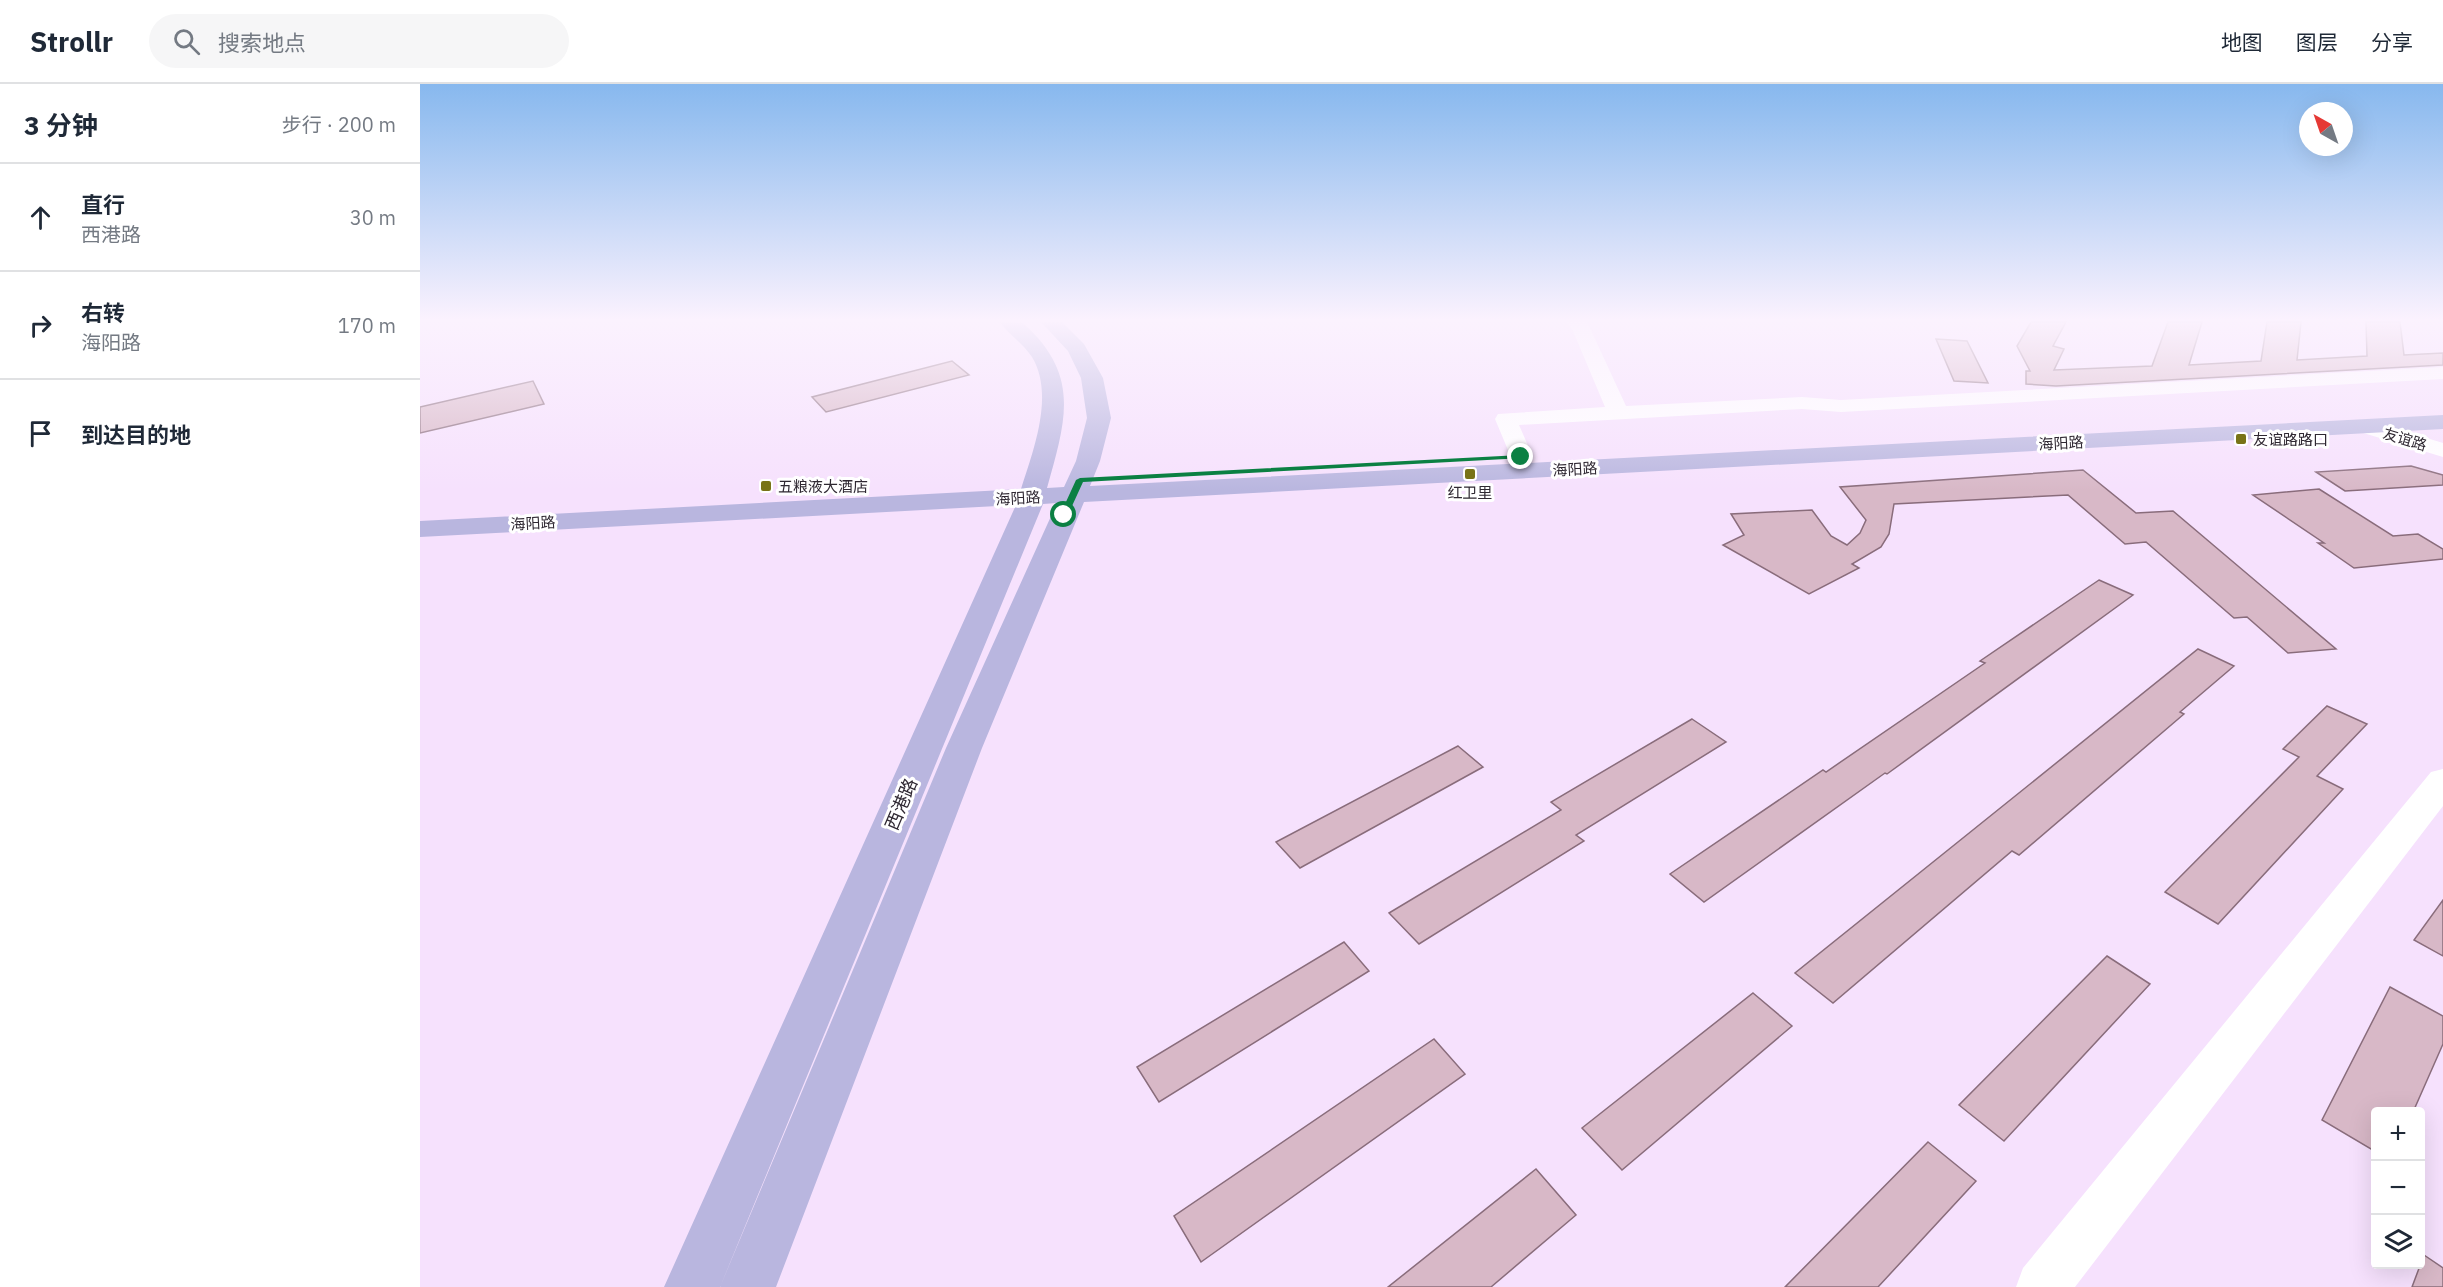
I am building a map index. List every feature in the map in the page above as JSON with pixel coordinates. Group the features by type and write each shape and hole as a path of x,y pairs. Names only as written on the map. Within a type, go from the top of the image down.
{"main road":[{"name":"西港路","path":"692,1287 1017,539 1034,490 1054,390 1051,378"},
{"name":"西港路","path":"748,1287 964,748 1088,461 1099,418 1092,378"},
{"name":"海阳路","path":"420,529 1521,457 2443,408"},
{"name":"海阳路","path":"1077,487 2443,422"},
{"name":"海阳路","path":"420,515 1034,490"}],"street":[{"path":"1603,378 1618,413"},
{"path":"1521,457 1506,419 1802,404 1841,406 2349,378"},
{"name":"友谊路","path":"2368,427 2443,450"},
{"path":"2042,1287 2443,781"}],"building":[{"path":"885,378 957,378 826,412 812,397"},
{"path":"1953,378 1986,378 1988,383 1954,381"},
{"path":"2026,378 2201,378 2056,386 2026,384"},
{"path":"533,381 544,404 420,433 420,407"},
{"path":"2411,466 2443,475 2443,485 2345,491 2316,472"},
{"path":"2083,470 2136,513 2173,511 2336,649 2288,653 2247,617 2234,618 2146,542 2125,544 2068,495 1894,504 1889,534 1881,547 1852,564 1859,568 1809,594 1723,545 1744,535 1731,514 1812,510 1831,536 1847,545 1860,533 1866,520 1840,487"},
{"path":"2319,489 2393,536 2418,534 2443,549 2443,559 2354,568 2318,543 2324,543 2253,495"},
{"path":"2099,580 2133,595 1887,774 1885,773 1704,902 1670,874 1823,770 1826,772 1985,663 1980,661"},
{"path":"2198,649 2234,666 2180,712 2184,714 2019,855 2012,851 1833,1003 1795,973"},
{"path":"2327,706 2367,724 2317,776 2343,789 2218,924 2165,892 2299,757 2283,749"},
{"path":"1692,719 1726,742 1576,835 1584,841 1419,944 1389,913 1561,810 1551,802"},
{"path":"1458,746 1483,767 1300,868 1276,842"},
{"path":"2443,900 2443,956 2414,940"},
{"path":"1344,942 1369,971 1159,1102 1137,1067"},
{"path":"2107,956 2150,984 2004,1141 1959,1105"},
{"path":"2390,987 2443,1016 2443,1044 2415,1107 2371,1107 2371,1149 2322,1120"},
{"path":"1753,993 1792,1026 1622,1170 1582,1128"},
{"path":"1434,1039 1465,1074 1201,1262 1174,1216"},
{"path":"1928,1142 1976,1181 1878,1287 1785,1287"},
{"path":"1536,1169 1576,1215 1491,1287 1388,1287"},
{"path":"2425,1256 2443,1268 2443,1287 2412,1287 2419,1269 2425,1269"}],"place":[{"name":"友谊路路口","path":"2241,439"},
{"name":"红卫里","path":"1470,474"},
{"name":"五粮液大酒店","path":"766,486"}],"route":[{"path":"1064,515 1080,480 1521,457"}]}
